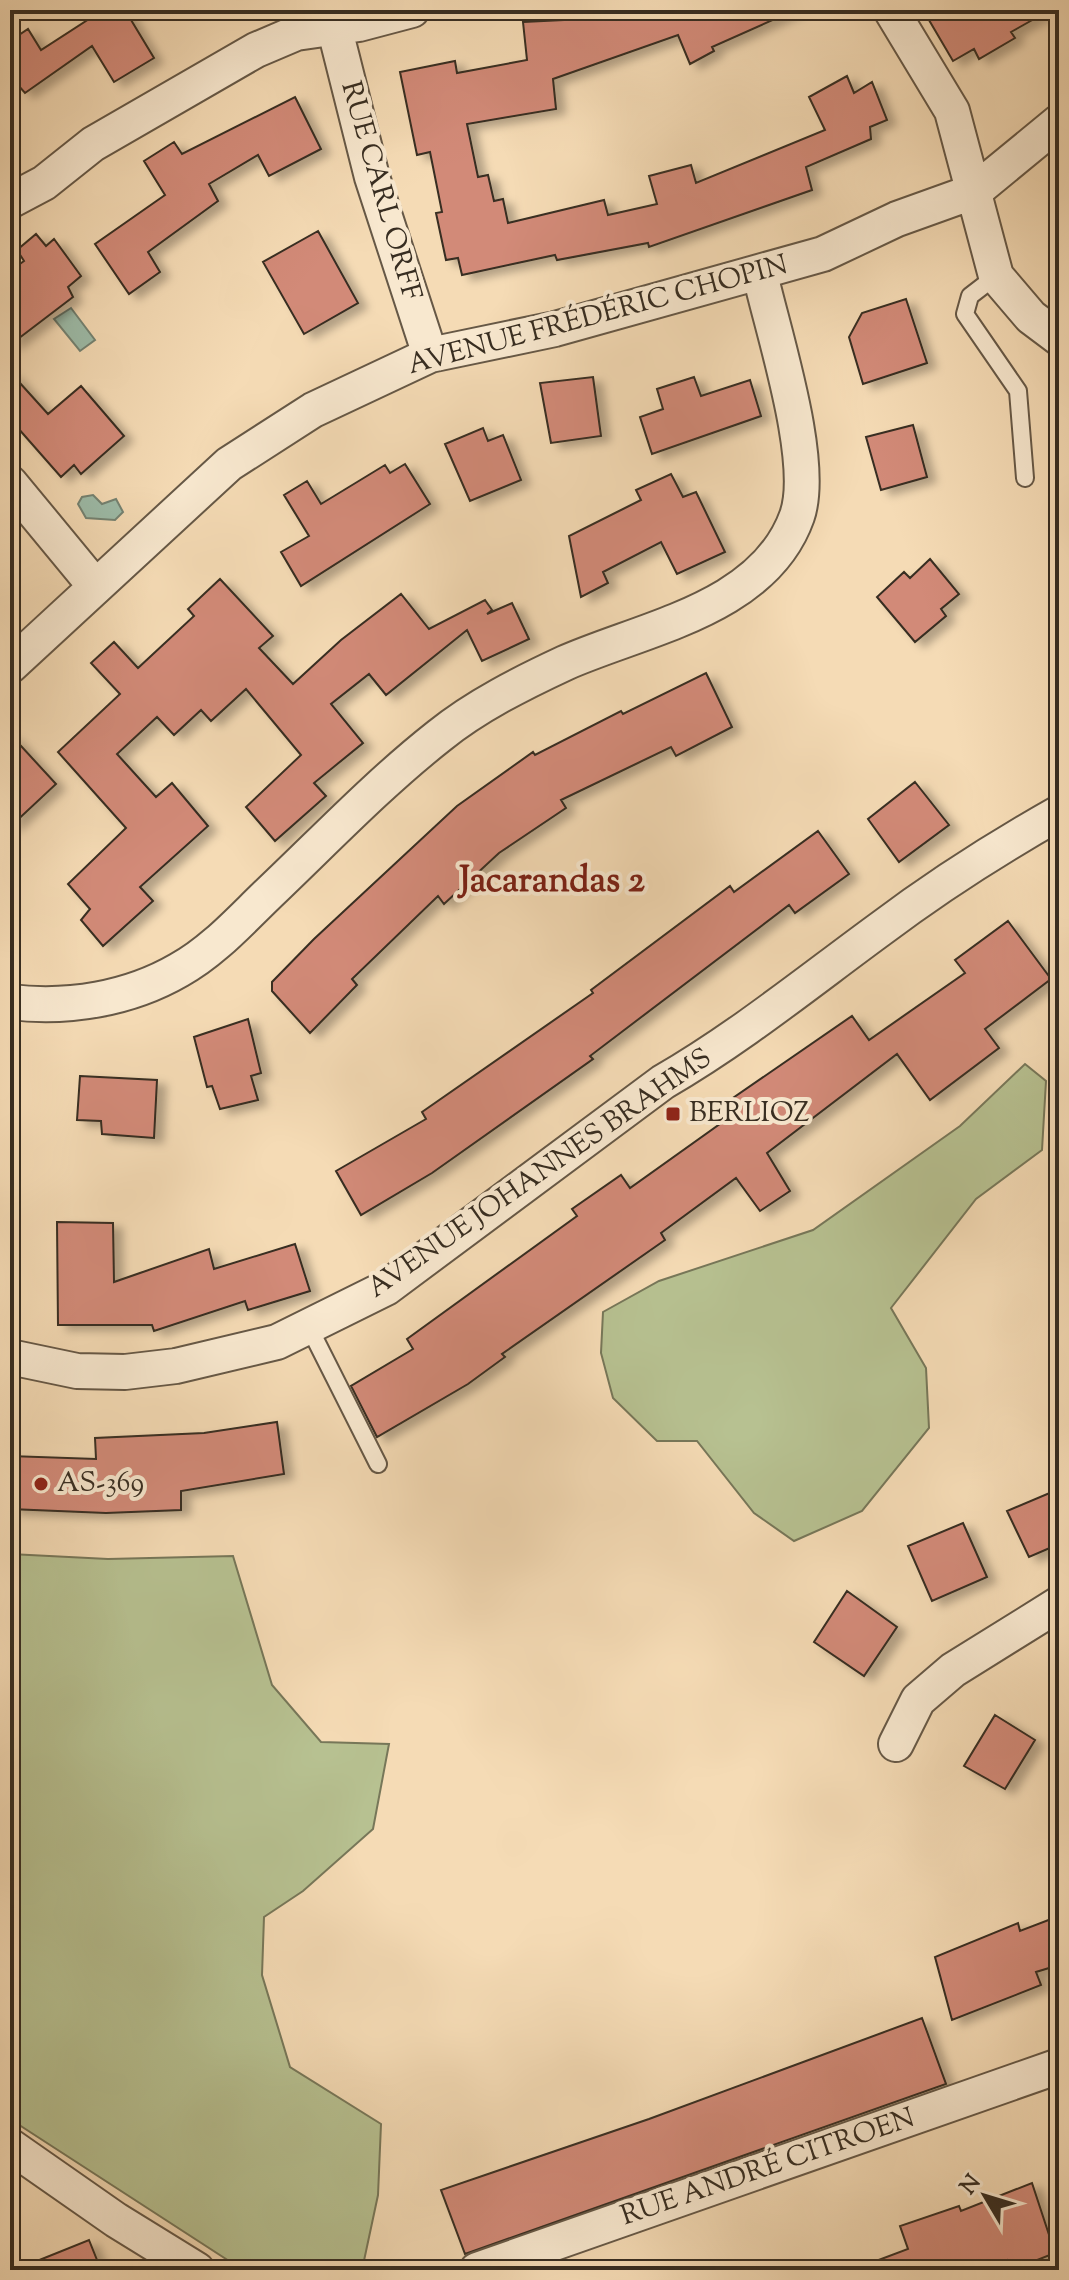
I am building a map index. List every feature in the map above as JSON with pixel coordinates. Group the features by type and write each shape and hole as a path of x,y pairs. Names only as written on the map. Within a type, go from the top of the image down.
{"street":[{"path":"10,201 44,183 93,144 256,50 296,33 359,24 412,10"},
{"path":"891,10 952,111 996,276 1031,317 1059,338"},
{"name":"RUE CARL ORFF","path":"334,26 372,177 430,355"},
{"name":"AVENUE FRÉDÉRIC CHOPIN","path":"10,666 229,464 313,410 430,355 555,329 823,254 897,219 975,191 1059,122"},
{"path":"10,1002 34,1005 92,1001 130,992 181,970 227,933 460,721 565,663 653,627 704,611 751,578 778,551 797,517 803,486 799,445 760,274"},
{"path":"10,483 95,586"},
{"name":"AVENUE JOHANNES BRAHMS","path":"10,1357 77,1371 140,1371 277,1342 386,1288 663,1082 708,1056 995,849 1059,813"},
{"path":"896,1744 918,1700 953,1670 1059,1604"},
{"name":"RUE ANDRÉ CITROEN","path":"477,2270 1059,2066"},
{"path":"10,2146 116,2220 197,2270"}],"lane":[{"path":"996,276 970,296 965,314 1018,391 1025,478"},
{"path":"309,1327 378,1464"}],"shaded area":[{"path":"71,308 95,340 80,351 54,319"},
{"path":"93,495 102,504 116,499 123,512 115,520 86,518 78,504 82,497"},
{"path":"1025,1064 1046,1081 1042,1150 976,1199 891,1308 926,1368 929,1428 862,1511 794,1541 754,1513 697,1441 657,1441 613,1398 601,1353 603,1312 659,1281 813,1230 960,1126"},
{"path":"10,1554 108,1559 233,1556 272,1685 321,1742 389,1744 373,1829 303,1891 264,1917 262,1975 290,2067 381,2124 378,2195 362,2270 243,2270 10,2119"}],"building":[{"path":"103,10 125,10 154,58 114,82 92,46 25,93 10,76 10,41 28,29 41,50"},
{"path":"600,10 795,10 712,47 714,51 690,64 678,35 553,79 556,109 467,124 478,177 488,175 494,201 503,199 508,223 604,200 608,215 657,204 649,176 691,165 696,183 825,130 809,97 847,76 854,93 872,82 887,120 870,127 871,139 806,167 812,190 649,247 648,243 557,260 555,255 462,275 458,258 446,260 436,213 442,212 430,152 417,155 400,72 455,61 457,73 527,60 523,22 564,20"},
{"path":"945,10 1050,10 1011,32 1015,38 979,59 974,49 953,61 929,20"},
{"path":"295,97 321,149 269,176 258,155 209,184 218,201 148,252 160,272 129,294 95,244 165,195 144,161 174,142 182,154"},
{"path":"318,231 358,303 304,334 263,262"},
{"path":"36,234 46,246 54,239 81,276 68,287 73,297 10,345 10,271 24,261 17,250"},
{"path":"906,299 927,363 863,384 849,337 862,313"},
{"path":"10,372 48,414 81,386 124,436 81,474 74,465 61,477 10,419"},
{"path":"593,377 601,436 551,443 540,383"},
{"path":"694,377 701,396 750,380 761,416 652,454 640,417 663,409 657,389"},
{"path":"913,425 927,477 881,490 866,437"},
{"path":"483,428 488,441 503,435 521,480 470,501 445,444"},
{"path":"405,464 430,504 301,586 281,552 309,536 284,495 307,481 321,504 385,465 390,473"},
{"path":"671,474 683,497 696,492 725,552 677,574 661,542 603,572 608,583 581,597 569,536 641,500 636,490"},
{"path":"930,559 959,594 941,609 946,616 915,642 877,597 904,572 910,578"},
{"path":"220,579 273,636 259,648 293,684 341,640 401,594 429,629 485,600 492,610 487,614 512,603 529,639 482,661 467,630 386,695 369,674 331,704 363,743 314,783 326,796 275,841 246,807 301,755 246,689 211,721 201,710 174,735 157,717 117,754 156,797 172,783 208,826 140,887 153,901 103,946 81,920 90,909 68,884 126,828 58,752 120,694 91,663 114,642 138,668 194,616 188,609"},
{"path":"706,673 732,727 676,756 671,747 561,800 566,808 499,853 444,904 438,896 352,979 357,985 310,1033 272,991 272,982 314,939 457,806 533,752 535,755 621,711 623,714"},
{"path":"10,734 56,784 10,827"},
{"path":"915,782 949,825 899,862 868,819"},
{"path":"818,831 849,874 795,913 789,905 590,1056 593,1059 432,1173 361,1215 336,1171 426,1119 422,1112 593,993 591,990 730,886 734,892"},
{"path":"1008,921 1051,979 985,1029 999,1048 930,1100 897,1054 767,1153 790,1191 760,1211 736,1178 661,1233 665,1240 502,1354 505,1357 468,1384 377,1437 351,1386 413,1349 407,1339 577,1216 572,1209 621,1175 630,1188 738,1111 730,1100 852,1016 869,1040 965,973 955,960"},
{"path":"248,1019 261,1073 251,1076 258,1100 220,1109 212,1086 207,1087 194,1037"},
{"path":"80,1076 157,1080 154,1138 102,1134 101,1121 77,1120"},
{"path":"57,1222 113,1223 114,1282 209,1249 214,1269 295,1244 310,1291 248,1310 245,1301 154,1331 152,1325 58,1325"},
{"path":"277,1422 284,1474 181,1491 181,1510 106,1513 10,1509 10,1456 96,1459 95,1438 204,1433"},
{"path":"1059,1489 1059,1544 1029,1557 1007,1511"},
{"path":"963,1523 987,1577 932,1601 908,1546"},
{"path":"847,1591 897,1627 864,1676 814,1642"},
{"path":"995,1715 1035,1740 1005,1789 964,1766"},
{"path":"1059,1916 1059,1965 1036,1972 1041,1985 952,2020 935,1957 1018,1923 1020,1931"},
{"path":"922,2018 946,2084 465,2254 441,2190 649,2119"},
{"path":"1032,2183 1055,2253 1012,2270 1007,2260 974,2270 860,2270 860,2267 908,2249 900,2226 959,2206 961,2211"},
{"path":"89,2240 101,2270 17,2270 17,2269"}],"place":[{"name":"BERLIOZ","path":"673,1114"},
{"name":"AS-369","path":"41,1484"}],"district":[{"name":"Jacarandas 2","path":"552,882"}]}
